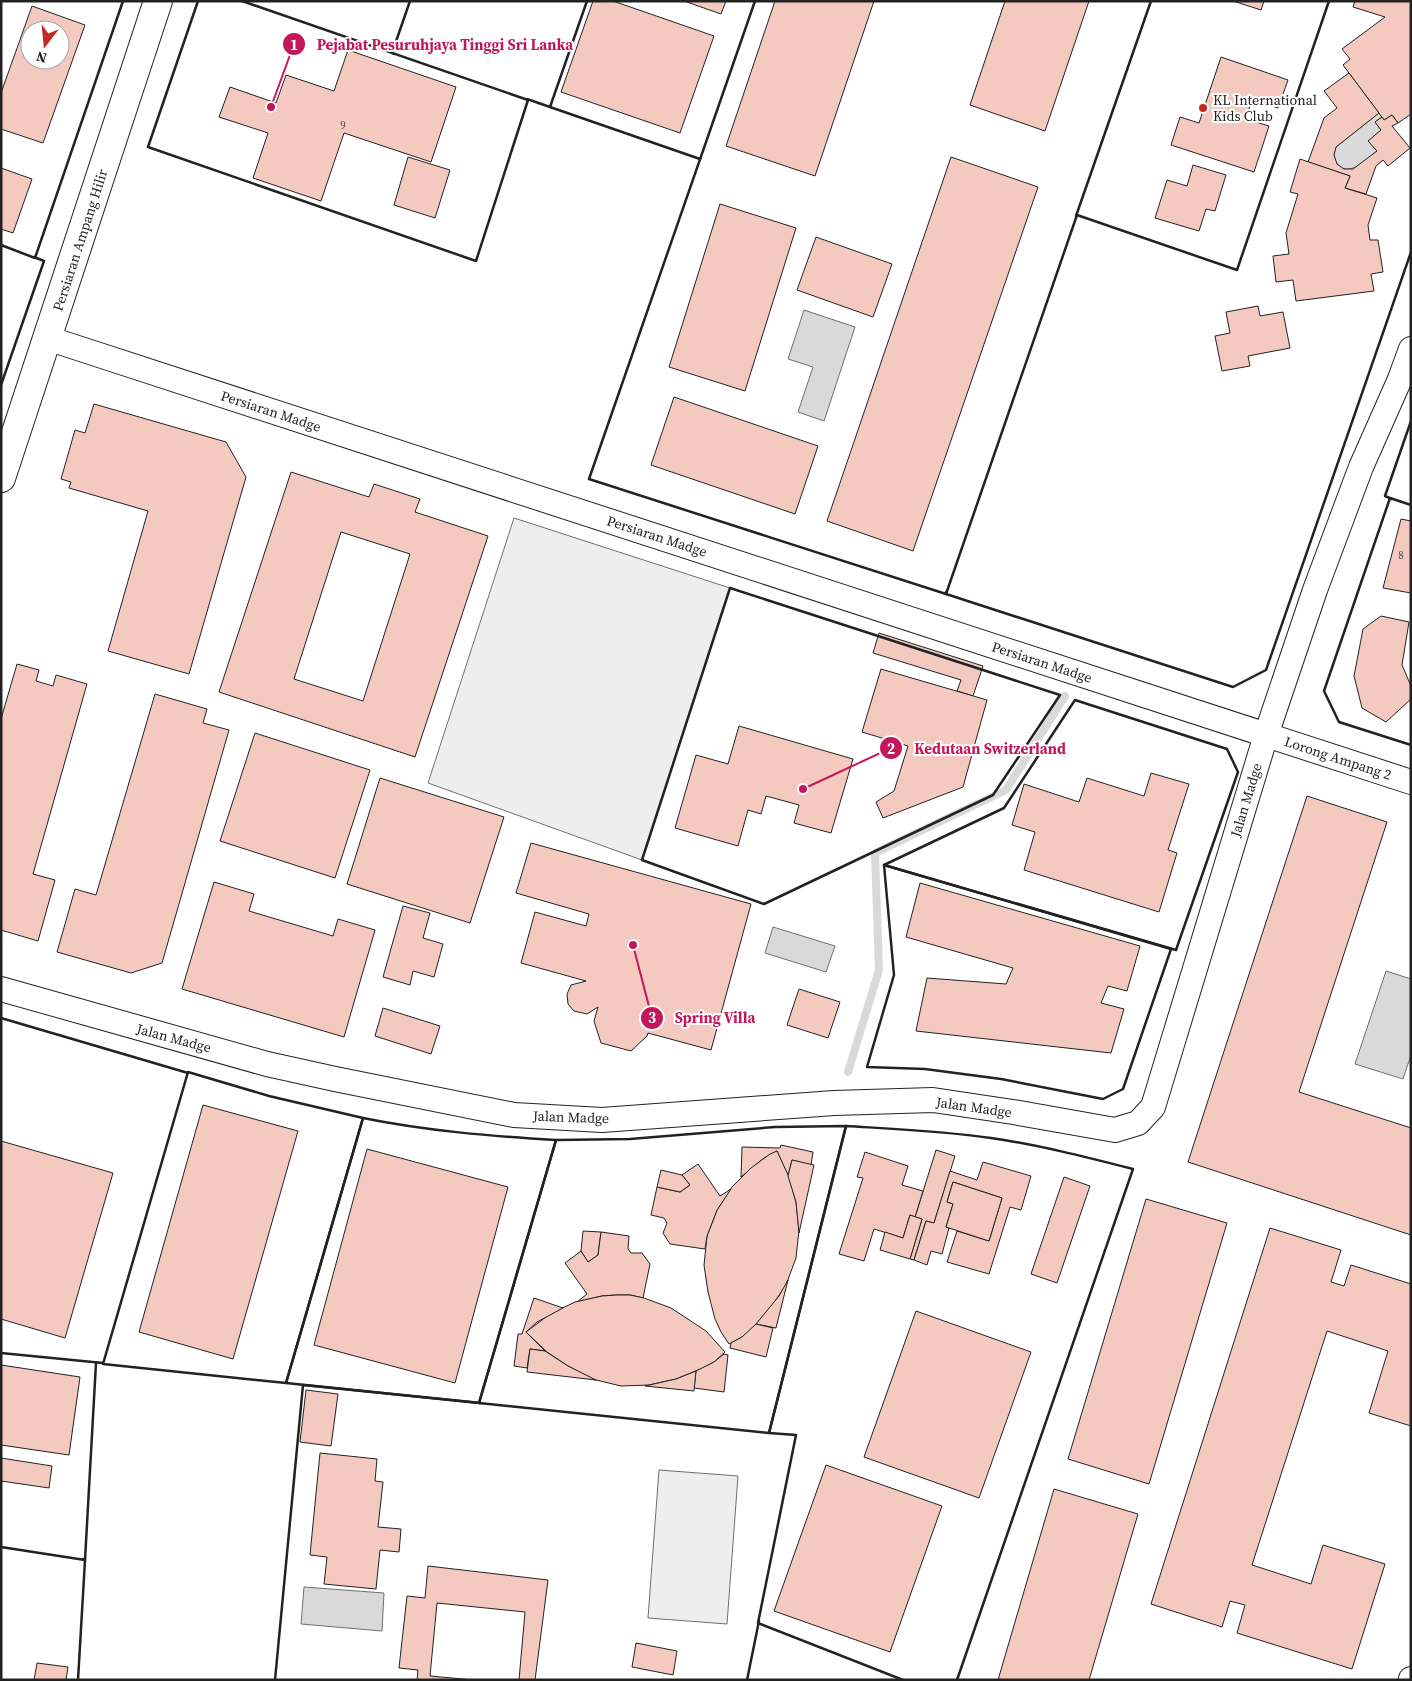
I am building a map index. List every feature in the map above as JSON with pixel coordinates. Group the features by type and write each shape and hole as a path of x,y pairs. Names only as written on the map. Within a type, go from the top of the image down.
{"street":[{"name":"Persiaran Ampang Hilir","path":"1,478 158,1"},
{"name":"Persiaran Madge","path":"47,338 1266,735"},
{"name":"Jalan Madge","path":"1,989 267,1064 514,1115 602,1120 834,1104 933,1100 1115,1130 1138,1123 1154,1107 1266,735 1361,467 1400,379 1411,349"},
{"name":"Lorong Ampang 2","path":"1266,735 1411,782"}],"shaded area":[{"path":"1379,113 1382,117 1375,122 1381,130 1369,141 1377,151 1351,169 1340,167 1334,158 1336,147"},
{"path":"804,310 855,327 824,421 798,412 813,367 788,359"},
{"path":"514,518 730,588 642,860 428,783"},
{"path":"773,927 835,946 826,972 765,953"},
{"path":"1386,971 1411,979 1411,1055 1403,1079 1355,1064"},
{"path":"659,1470 738,1476 727,1624 648,1618"},
{"path":"304,1587 384,1593 382,1631 301,1624"}],"building":[{"path":"593,1 613,1 714,36 680,133 561,92"},
{"path":"684,1 726,1 721,14"},
{"path":"775,1 874,1 815,176 726,146"},
{"path":"1005,1 1089,1 1045,131 970,105"},
{"path":"1233,1 1264,1 1261,10"},
{"path":"1355,1 1411,1 1411,114 1398,123 1392,115 1384,120 1343,65 1350,59 1342,49 1385,17 1353,7"},
{"path":"32,6 85,25 70,67 70,20 27,20"},
{"path":"20,40 20,70 69,70 43,143 1,129 1,93"},
{"path":"348,50 456,87 431,162 344,133 321,201 253,178 268,133 219,117 230,87 276,103 286,75 334,91"},
{"path":"1221,57 1288,80 1278,108 1252,99 1246,119 1269,126 1254,172 1171,145 1180,117 1199,123"},
{"path":"1349,73 1379,113 1336,147 1334,155 1337,164 1344,169 1353,169 1377,151 1368,141 1381,130 1375,122 1382,117 1384,120 1392,115 1398,123 1392,126 1410,148 1388,166 1383,160 1376,166 1366,194 1345,188 1350,176 1308,162 1324,118 1337,108 1324,91"},
{"path":"408,157 450,170 435,218 394,205"},
{"path":"951,157 1038,187 913,551 827,521"},
{"path":"1300,159 1350,176 1345,188 1377,198 1368,225 1370,240 1378,240 1383,272 1371,274 1374,291 1296,301 1293,280 1276,282 1273,256 1289,254 1286,233 1298,194 1290,192"},
{"path":"1193,165 1226,175 1215,211 1206,209 1199,231 1155,218 1167,180 1187,186"},
{"path":"1,168 32,179 13,233 1,229"},
{"path":"720,204 796,228 745,391 669,367"},
{"path":"816,237 892,264 873,317 797,290"},
{"path":"1258,306 1260,316 1283,312 1290,348 1248,356 1250,366 1222,371 1215,336 1230,333 1226,312"},
{"path":"674,397 818,446 795,514 651,465"},
{"path":"94,404 226,442 246,477 189,674 108,651 148,511 69,488 71,482 61,479 75,430 85,433"},
{"path":"291,472 369,497 374,484 420,499 415,512 488,536 415,757 219,692","holes":["341,532 410,554 363,701 294,679"]},
{"path":"1401,519 1411,521 1411,593 1383,588"},
{"path":"1381,616 1409,622 1402,665 1411,686 1411,699 1386,722 1362,708 1354,676 1363,629"},
{"path":"879,633 983,666 973,696 957,691 961,680 873,653"},
{"path":"17,664 39,670 36,681 53,686 56,675 87,684 33,874 55,880 38,941 1,930 1,719"},
{"path":"881,669 987,700 963,787 883,818 876,802 894,791 908,746 862,732"},
{"path":"155,694 207,709 203,723 229,730 162,963 131,973 57,952 75,889 96,895"},
{"path":"739,726 853,759 831,833 794,823 799,805 766,796 761,814 748,810 738,846 675,828 696,755 728,764"},
{"path":"255,733 370,770 335,878 220,841"},
{"path":"1151,773 1189,784 1168,850 1177,853 1159,912 1024,870 1035,832 1012,825 1024,784 1079,802 1087,778 1144,796"},
{"path":"380,778 504,817 470,923 347,884"},
{"path":"1307,796 1387,822 1299,1092 1411,1128 1411,1235 1188,1162"},
{"path":"531,843 751,904 711,1050 648,1033 631,1051 601,1043 594,1021 598,1007 587,1014 574,1011 568,1004 567,994 571,985 586,981 521,963 535,912 586,926 589,914 516,893"},
{"path":"214,882 254,894 249,911 333,936 338,919 375,930 344,1037 182,989"},
{"path":"920,883 1140,946 1127,991 1108,986 1101,1003 1124,1009 1111,1053 916,1031 927,978 1006,984 1013,968 906,937"},
{"path":"403,906 430,913 423,938 443,944 434,977 413,971 410,985 383,977"},
{"path":"799,989 840,1002 828,1038 787,1025"},
{"path":"383,1008 440,1026 431,1054 375,1036"},
{"path":"203,1105 298,1131 233,1359 139,1332"},
{"path":"1,1141 113,1173 65,1338 1,1319"},
{"path":"781,1145 813,1152 811,1165 792,1160 788,1176 777,1151 764,1158 741,1177 742,1147 780,1148"},
{"path":"367,1149 508,1187 455,1383 314,1345"},
{"path":"936,1150 955,1156 934,1223 926,1221 914,1260 910,1259 922,1219 915,1217"},
{"path":"777,1151 789,1177 796,1202 799,1230 796,1258 786,1285 771,1307 752,1329 729,1344 715,1319 708,1292 704,1265 707,1236 717,1210 732,1187 751,1168"},
{"path":"865,1152 908,1166 902,1185 923,1191 915,1217 910,1215 903,1238 874,1229 864,1261 839,1254 863,1178 857,1177"},
{"path":"792,1160 814,1165 799,1233 796,1202 788,1176"},
{"path":"983,1162 1031,1176 1021,1210 1010,1207 989,1274 947,1262 957,1231 989,1241 1002,1198 953,1182 947,1202 953,1204 946,1227 949,1228 942,1254 931,1251 927,1265 914,1260 926,1221 934,1223 950,1171 977,1180"},
{"path":"698,1164 720,1196 731,1189 717,1210 707,1236 705,1249 670,1244 663,1233 667,1223 664,1218 651,1215 657,1187 680,1192 690,1185 682,1175"},
{"path":"661,1170 682,1175 690,1185 680,1192 657,1187"},
{"path":"1064,1177 1090,1186 1057,1283 1031,1274"},
{"path":"953,1182 1002,1198 989,1241 946,1227 953,1204 947,1202"},
{"path":"1146,1199 1227,1223 1149,1484 1068,1459"},
{"path":"910,1215 922,1219 910,1259 880,1250 885,1232 903,1238"},
{"path":"1270,1228 1341,1250 1331,1282 1344,1286 1351,1265 1411,1284 1411,1426 1369,1413 1388,1351 1327,1331 1252,1565 1311,1584 1323,1545 1385,1564 1352,1669 1237,1633 1245,1605 1230,1601 1222,1627 1151,1604"},
{"path":"583,1231 601,1232 598,1255 588,1262 581,1251"},
{"path":"601,1232 629,1236 628,1249 631,1253 642,1253 650,1264 643,1298 630,1295 616,1295 577,1302 587,1294 565,1263 581,1251 588,1262 598,1255"},
{"path":"788,1280 776,1328 756,1324 779,1296"},
{"path":"616,1295 644,1298 671,1308 706,1331 725,1352 714,1362 676,1379 649,1385 621,1386 592,1379 568,1366 547,1352 526,1332 550,1314 575,1302"},
{"path":"534,1298 563,1308 537,1322 526,1332 545,1351 530,1349 527,1368 514,1366 518,1334 522,1334"},
{"path":"916,1311 1031,1352 979,1498 864,1457"},
{"path":"756,1324 773,1328 766,1357 730,1348 731,1343 742,1337"},
{"path":"530,1349 545,1351 568,1366 596,1380 527,1372"},
{"path":"724,1354 728,1355 724,1392 694,1388 696,1371 714,1362"},
{"path":"1,1365 80,1377 69,1455 1,1445"},
{"path":"696,1371 694,1391 645,1386 676,1379"},
{"path":"306,1390 338,1394 331,1446 300,1442"},
{"path":"320,1453 377,1459 375,1481 383,1482 378,1527 401,1529 399,1552 380,1550 376,1589 324,1584 327,1557 310,1555"},
{"path":"1,1458 52,1466 49,1488 1,1481"},
{"path":"826,1465 942,1506 890,1652 774,1611"},
{"path":"1054,1489 1138,1514 1089,1680 998,1680"},
{"path":"428,1566 548,1580 535,1680 519,1680 525,1612 437,1603 430,1676 474,1680 417,1680 418,1670 399,1668 407,1596 425,1598"},
{"path":"636,1643 677,1651 673,1675 632,1667"},
{"path":"37,1663 68,1667 66,1680 34,1680"}],"waterway":[{"path":"848,1072 879,970 875,853 1006,790 1065,696"}],"wall":[{"path":"1,245 35,258 123,1"},
{"path":"198,1 148,147 476,261 528,100 242,1"},
{"path":"394,54 392,53 410,1"},
{"path":"587,1 550,107 700,159 701,157"},
{"path":"755,1 589,479 946,594 946,592"},
{"path":"1076,216 1151,1"},
{"path":"1329,1 1237,270 1077,215 946,594 1233,687 1266,670 1411,252"},
{"path":"527,99 550,107 551,105"},
{"path":"1,385 44,261 34,257"},
{"path":"1392,499 1385,496 1411,421"},
{"path":"1411,505 1390,498 1324,691 1339,722 1411,745"},
{"path":"730,588 1060,695 993,795 764,904 642,860 730,588"},
{"path":"1075,700 1227,749 1238,772 1176,950 884,865 1004,808 1075,700"},
{"path":"884,865 1171,949 1123,1089 1103,1099 1001,1079 925,1069 867,1067 894,975 884,865"},
{"path":"1,1018 188,1073"},
{"path":"188,1072 269,1096 363,1118 286,1383 103,1364 188,1072"},
{"path":"363,1118 459,1132 556,1140 479,1403 286,1383 363,1118"},
{"path":"846,1126 769,1433 479,1403 556,1140 630,1139 775,1127 846,1126"},
{"path":"903,1680 758,1623 796,1435 769,1433 846,1126 937,1132 991,1138 1045,1148 1133,1169 957,1680"},
{"path":"1,1353 103,1363"},
{"path":"1,1547 85,1560 96,1363"},
{"path":"275,1680 303,1385 481,1403"},
{"path":"78,1680 85,1560 83,1559"},
{"path":"747,1680 759,1621"}],"place":[{"name":"Pejabat Pesuruhjaya Tinggi Sri Lanka","path":"271,107"},
{"name":"KL International Kids Club","path":"1203,108"},
{"name":"Kedutaan Switzerland","path":"803,789"},
{"name":"Spring Villa","path":"633,945"}]}
